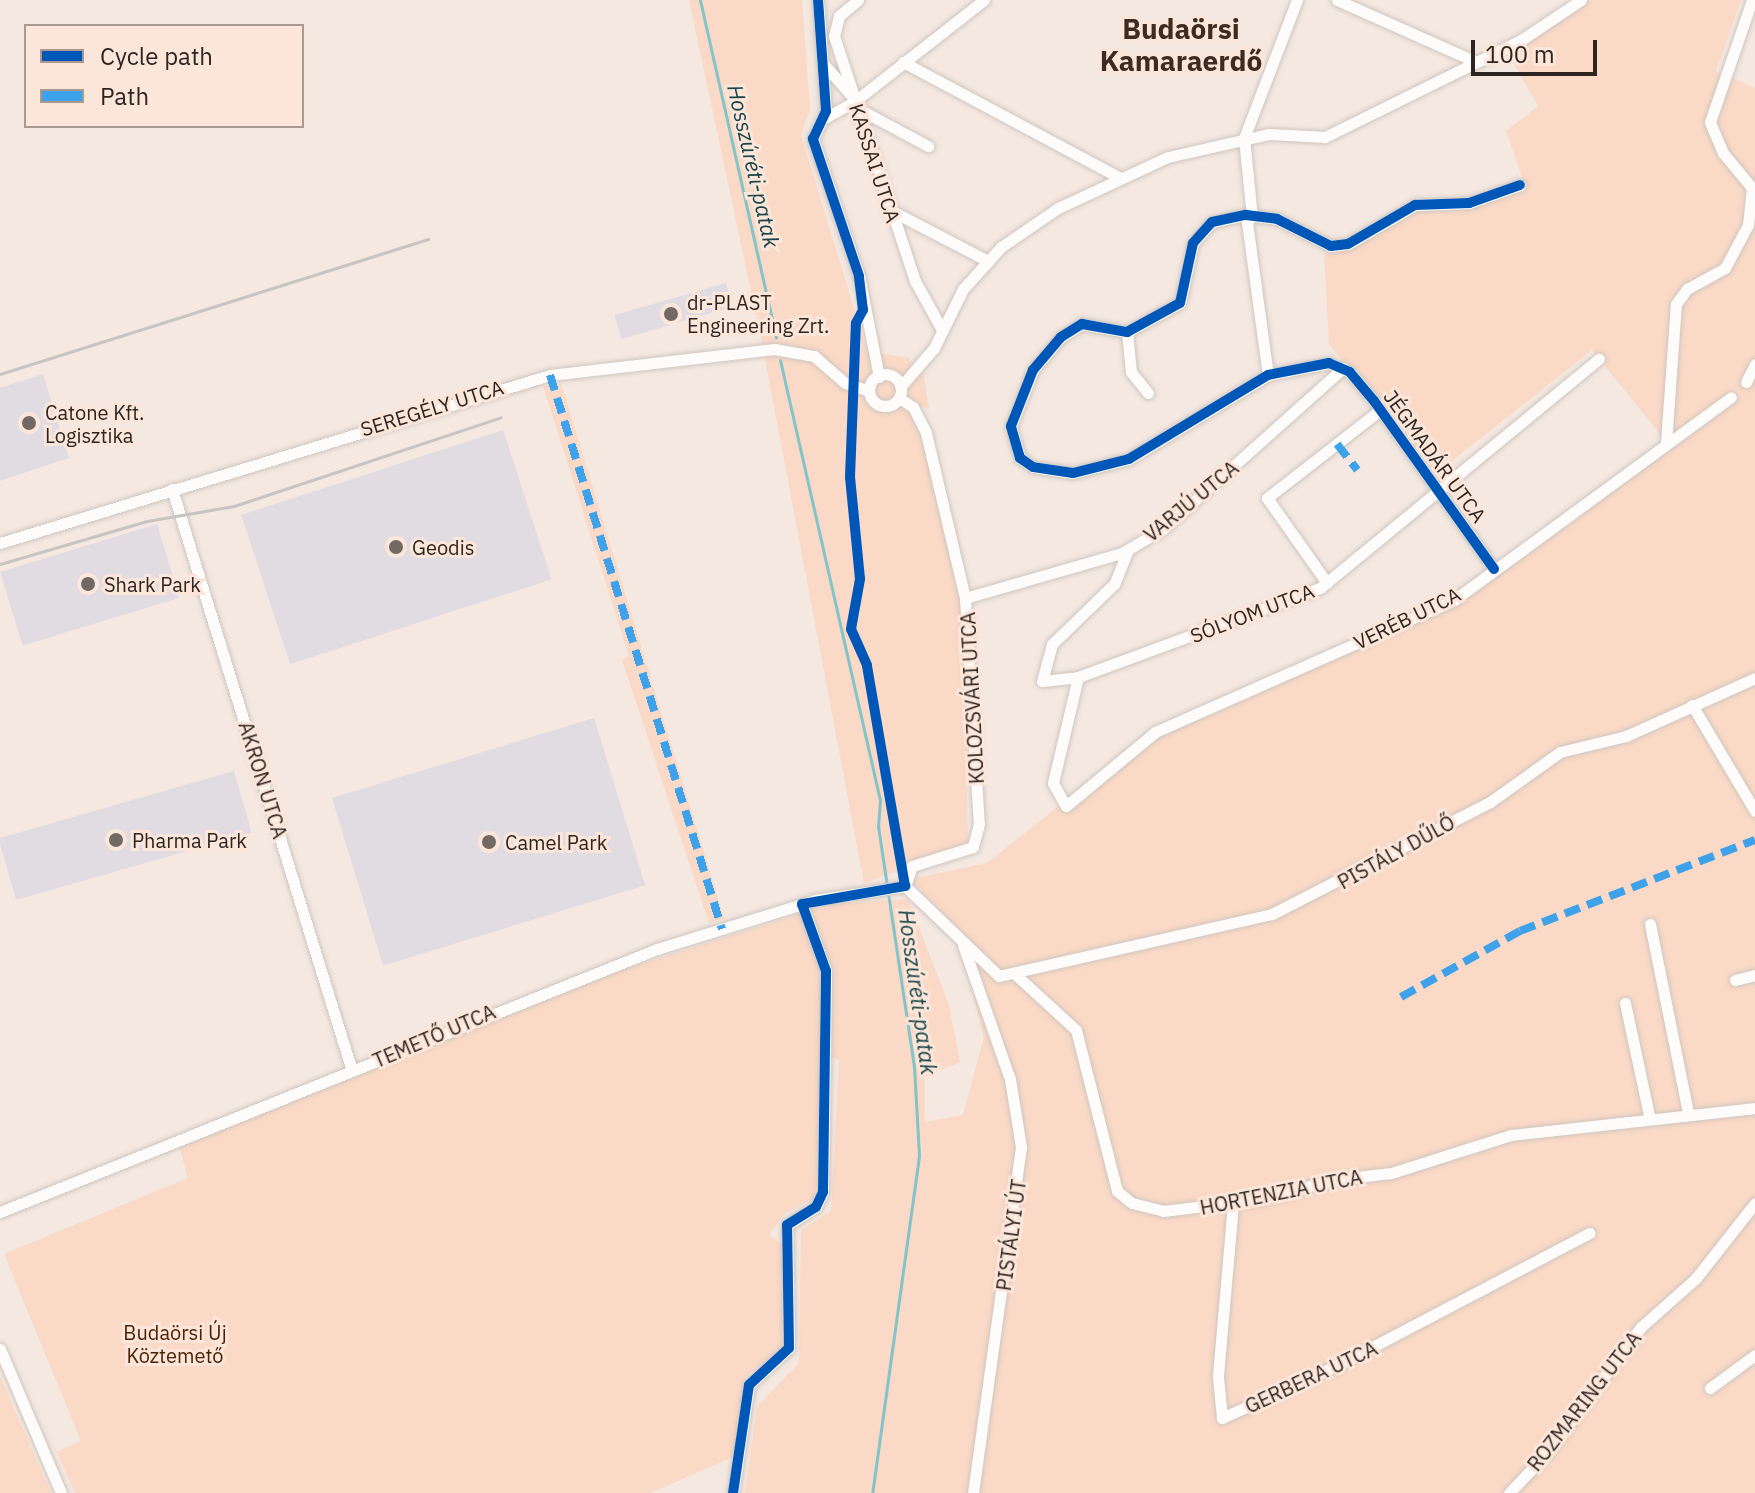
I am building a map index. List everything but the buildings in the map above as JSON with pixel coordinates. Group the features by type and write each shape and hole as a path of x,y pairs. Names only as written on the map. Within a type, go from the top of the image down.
{"street":[{"path":"818,0 823,119 813,139 859,276 879,377"},
{"name":"KASSAI UTCA","path":"858,0 834,29 888,209 915,281 941,328"},
{"path":"823,119 856,105 903,62 984,0"},
{"path":"1268,375 1249,216 1244,138 1297,0"},
{"path":"1337,0 1476,62"},
{"path":"879,377 897,380 924,360 941,328 988,261 1035,222 1118,177 1244,138 1325,137 1476,62 1581,0"},
{"path":"1666,443 1676,304 1687,289 1725,268 1748,225 1752,188 1712,135 1710,122 1752,0"},
{"path":"821,61 856,105 928,146"},
{"path":"903,62 1118,177"},
{"path":"1343,368 1317,363 1268,375 1129,459 1073,473 1033,467 1020,458 1010,439 1016,411 1033,370 1061,337 1082,324 1127,332 1180,303 1201,229 1249,216 1277,219 1331,246 1348,244 1415,205 1469,203 1520,185"},
{"path":"888,209 988,261"},
{"path":"1127,332 1131,372 1148,393"},
{"name":"SEREGÉLY UTCA","path":"0,543 550,375 774,349 814,356 845,383 866,390 880,406 899,398"},
{"name":"SÓLYOM UTCA","path":"1128,550 1114,584 1070,621 1042,666 1042,681 1050,684 1078,677 1327,583 1599,359"},
{"path":"1746,382 1755,364"},
{"name":"JÉGMADÁR UTCA","path":"1343,368 1380,410 1494,569"},
{"name":"VARJÚ UTCA","path":"965,598 1128,550 1164,528 1343,368"},
{"path":"866,390 879,377"},
{"path":"897,380 899,398"},
{"name":"VERÉB UTCA","path":"1078,677 1053,783 1066,806 1155,732 1454,600 1731,397"},
{"name":"KOLOZSVÁRI UTCA","path":"899,398 913,407 926,433 965,598 979,824 973,847 907,870 900,889"},
{"path":"1327,583 1267,498 1380,410"},
{"name":"AKRON UTCA","path":"172,489 352,1071"},
{"name":"PISTÁLY DŰLŐ","path":"1016,975 1303,902 1490,802 1560,752 1626,736 1755,678"},
{"path":"1692,705 1755,811"},
{"path":"900,889 991,971 1016,975"},
{"name":"TEMETŐ UTCA","path":"0,1212 583,977 802,904 900,889"},
{"path":"733,1493 749,1385 789,1348 787,1225 816,1207 823,1192 826,971 802,904"},
{"path":"1650,924 1688,1113"},
{"name":"PISTÁLYI ÚT","path":"963,944 973,982 1010,1079 1021,1147 973,1493"},
{"path":"973,982 991,971"},
{"name":"HORTENZIA UTCA","path":"1016,975 1076,1030 1117,1191 1132,1203 1163,1211 1233,1204 1391,1173 1511,1135 1649,1115 1755,1108"},
{"path":"1735,980 1755,975"},
{"path":"1625,1003 1649,1115"},
{"name":"ROZMARING UTCA","path":"1509,1493 1641,1327 1696,1278 1755,1203"},
{"name":"GERBERA UTCA","path":"1233,1204 1218,1377 1222,1418 1338,1365 1589,1233"},
{"path":"0,1349 61,1493"},
{"path":"1710,1388 1755,1355"}],"green space":[{"path":"689,0 802,0 810,110 801,135 867,351 910,358 914,376 923,370 929,408 921,407 963,602 968,844 864,883 762,343"},
{"name":"Budaörsi Új Köztemető","path":"1590,0 1741,0 1716,71 1755,88 1755,1493 745,1493 757,1406 799,1363 801,1230 831,1211 839,1060 821,1054 815,1198 784,1214 769,1235 782,1244 782,1349 745,1377 733,1457 650,1493 75,1493 57,1452 81,1441 4,1254 188,1178 179,1146 599,977 832,904 908,899 949,1005 960,1062 925,1077 925,1122 963,1115 984,1037 958,932 911,879 987,863 1155,730 1430,613 1669,445 1592,350 1437,473 1329,344 1324,254 1352,249 1416,212 1464,210 1525,186 1506,131 1538,106 1509,55"},
{"path":"561,383 724,918 709,923 622,660 629,656 543,386"},
{"path":"0,1376 15,1411 51,1493 0,1493"}],"waterway":[{"name":"Hosszúréti-patak","path":"700,0 776,338"},
{"name":"Hosszúréti-patak","path":"780,360 880,799 878,826 914,1066 919,1156 872,1493"}],"railway":[{"path":"0,374 428,239"},
{"path":"0,564 147,521 234,506 501,417"}],"marked path":[{"path":"550,375 722,929"},
{"path":"1337,444 1357,470"},
{"path":"1401,997 1520,931 1755,840"}],"cycle path":[{"path":"733,1493 749,1385 789,1348 787,1225 816,1207 823,1192 826,971 802,904 905,886 867,665 851,629 860,579 850,477 856,323 863,310 859,276 813,139 826,111 818,0"},
{"path":"1494,569 1374,401 1350,372 1329,363 1268,375 1129,459 1073,473 1033,467 1020,458 1011,426 1033,370 1061,337 1082,324 1127,332 1180,303 1193,243 1212,222 1246,215 1277,219 1331,246 1348,244 1415,205 1469,203 1520,185"}],"place":[{"name":"dr-PLAST Engineering Zrt.","path":"671,314"},
{"name":"Catone Kft. Logisztika","path":"29,423"},
{"name":"Geodis","path":"396,547"},
{"name":"Shark Park","path":"88,584"},
{"name":"Pharma Park","path":"116,840"},
{"name":"Camel Park","path":"489,842"}],"district":[{"name":"Budaörsi Kamaraerdő","path":"1181,45"}]}
